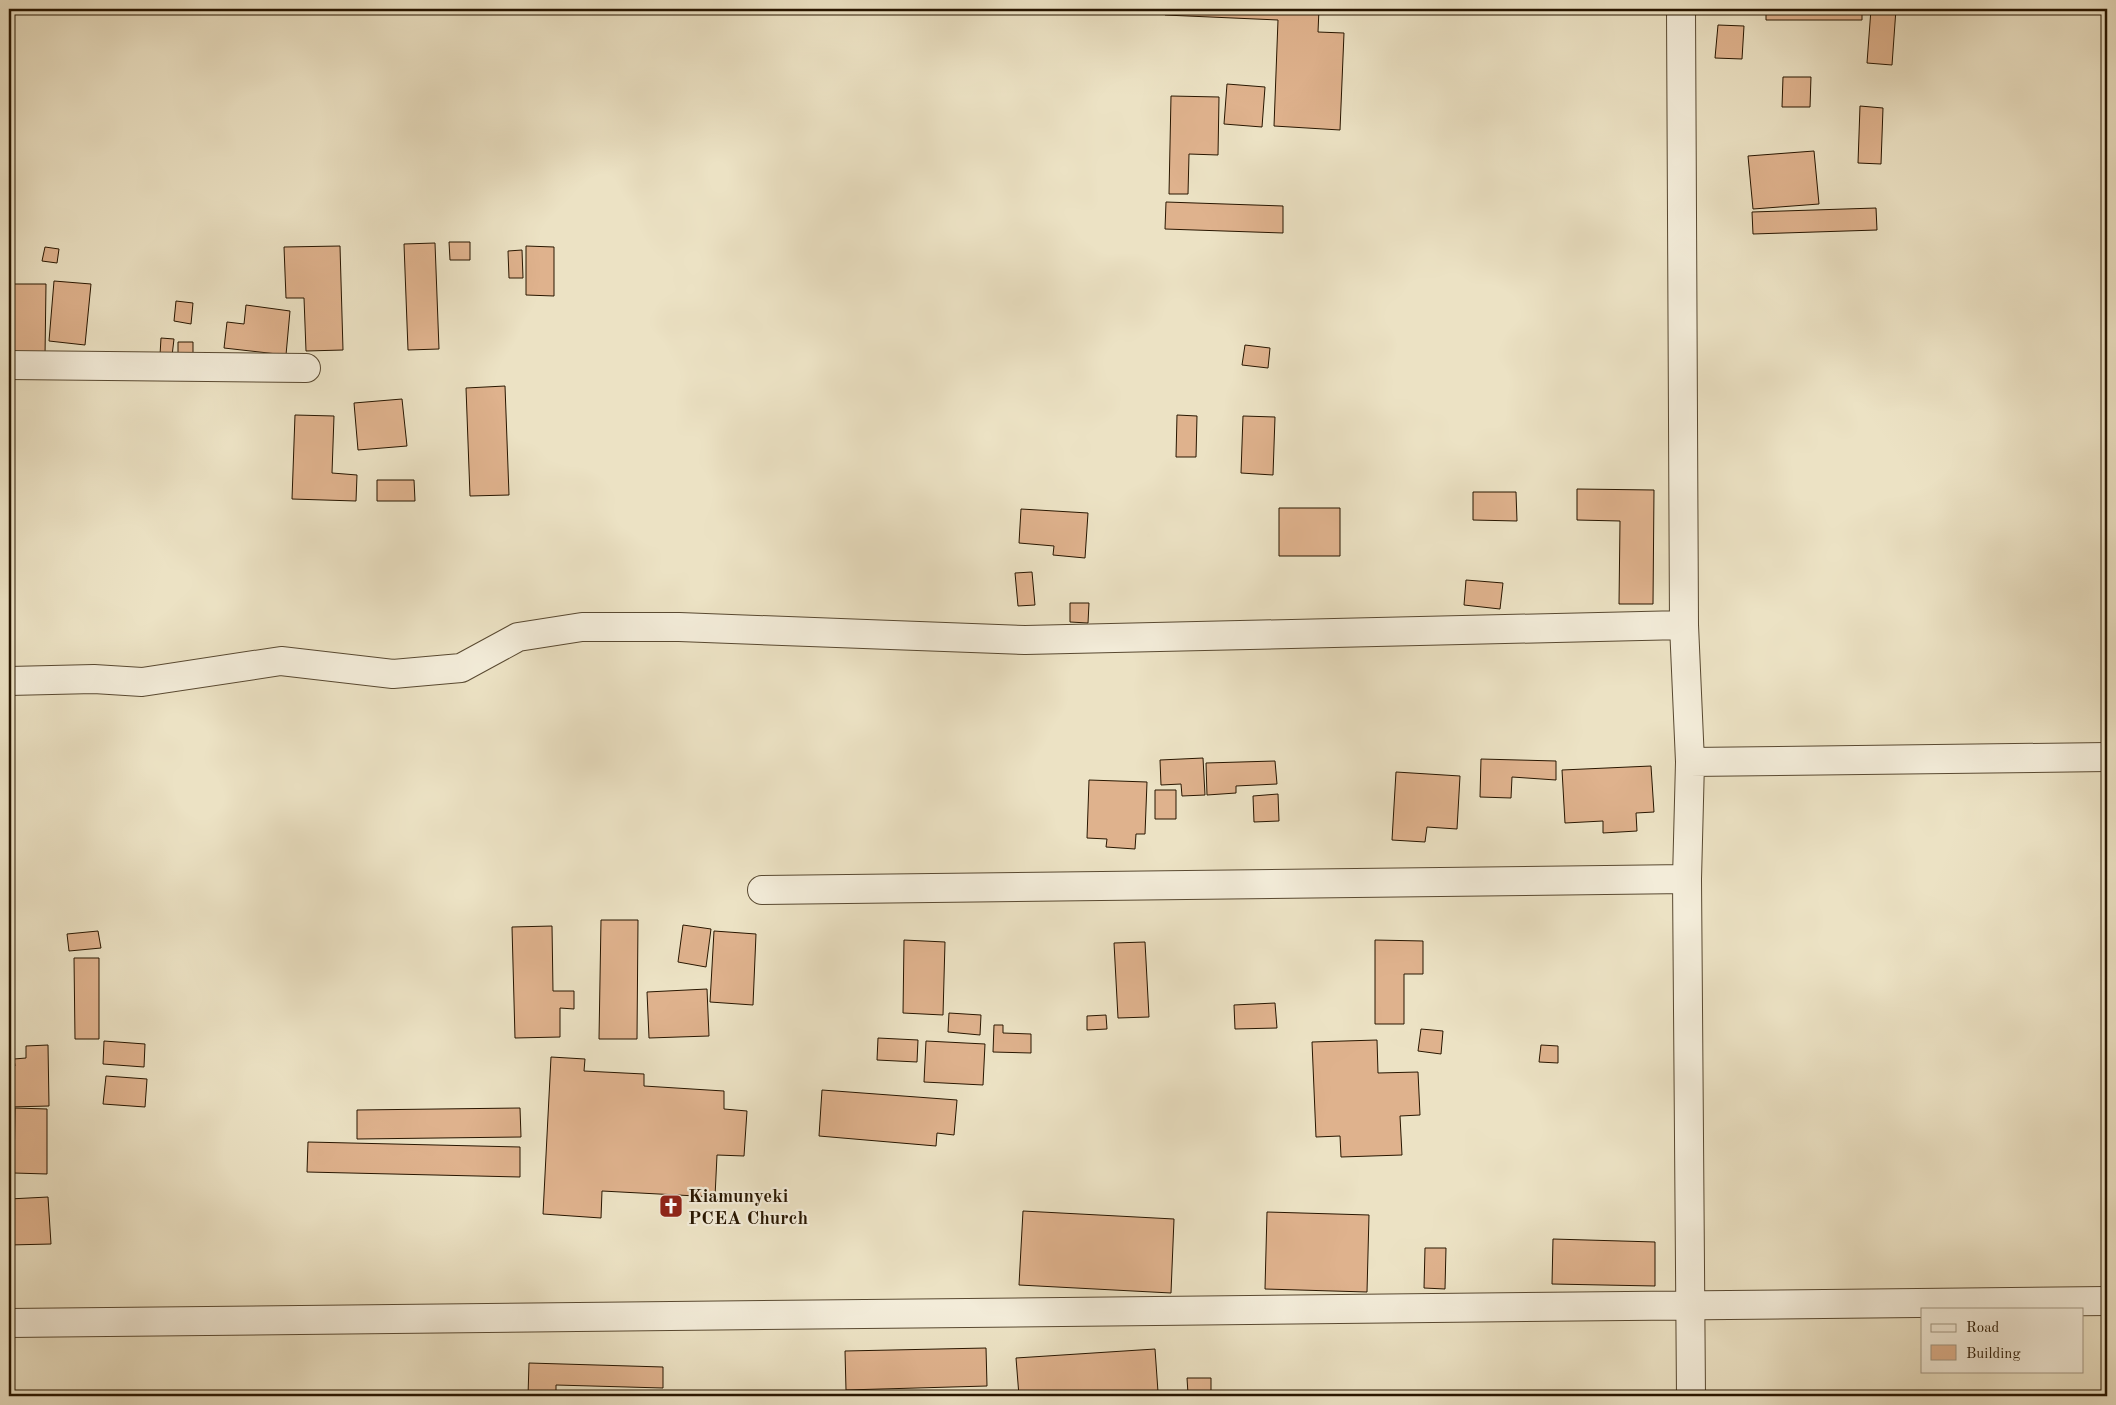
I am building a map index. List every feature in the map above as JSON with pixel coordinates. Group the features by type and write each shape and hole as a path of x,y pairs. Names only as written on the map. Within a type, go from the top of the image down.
{"street":[{"path":"1681,9 1684,625 1690,762 1687,879 1691,1396"},
{"path":"9,365 306,368"},
{"path":"9,680 94,679 142,682 280,661 393,674 462,668 518,638 582,627 679,627 1025,640 1684,625"},
{"path":"1690,762 2107,757"},
{"path":"762,890 1687,879"},
{"path":"9,1323 2107,1301"}],"building":[{"path":"1165,9 1319,9 1318,32 1344,33 1340,130 1274,126 1278,20 1165,15"},
{"path":"1766,9 1862,9 1862,20 1766,20"},
{"path":"1871,9 1896,9 1892,65 1867,63"},
{"path":"1718,25 1744,26 1742,59 1715,58"},
{"path":"1783,77 1811,77 1810,107 1782,107"},
{"path":"1227,84 1265,87 1262,127 1224,124"},
{"path":"1171,96 1219,97 1218,155 1189,154 1188,194 1169,194"},
{"path":"1860,106 1883,108 1881,164 1858,163"},
{"path":"1814,151 1819,204 1753,209 1748,156"},
{"path":"1166,202 1283,206 1283,233 1165,229"},
{"path":"1876,208 1877,230 1753,234 1752,212"},
{"path":"449,242 470,242 470,260 450,260"},
{"path":"435,243 439,349 408,350 404,244"},
{"path":"340,246 343,350 306,351 304,298 286,298 284,247"},
{"path":"526,246 554,247 554,296 526,295"},
{"path":"45,247 59,249 57,263 42,261"},
{"path":"522,250 523,278 509,278 508,251"},
{"path":"54,281 91,284 85,345 49,341"},
{"path":"9,284 46,284 45,356 9,355"},
{"path":"176,301 193,303 191,324 174,321"},
{"path":"246,305 290,311 286,355 224,348 227,322 244,324"},
{"path":"161,338 174,339 172,356 160,355"},
{"path":"178,342 193,342 193,357 178,357"},
{"path":"1245,345 1270,348 1268,368 1242,365"},
{"path":"505,386 509,495 470,496 466,388"},
{"path":"402,399 407,446 358,450 354,403"},
{"path":"295,415 334,416 332,473 357,475 356,501 292,499"},
{"path":"1177,415 1197,416 1196,457 1176,457"},
{"path":"1243,416 1275,417 1273,475 1241,473"},
{"path":"377,480 414,480 415,501 377,501"},
{"path":"1577,489 1654,490 1653,604 1619,604 1620,521 1577,520"},
{"path":"1473,492 1516,492 1517,521 1473,520"},
{"path":"1279,508 1340,508 1340,556 1279,556"},
{"path":"1021,509 1088,513 1085,558 1053,555 1054,546 1019,543"},
{"path":"1032,572 1035,605 1018,606 1015,573"},
{"path":"1466,580 1503,583 1500,609 1464,605"},
{"path":"1070,603 1089,603 1088,623 1070,622"},
{"path":"1203,758 1205,795 1182,796 1181,784 1161,785 1160,760"},
{"path":"1481,759 1556,761 1556,780 1512,777 1511,798 1480,797"},
{"path":"1275,761 1277,784 1236,786 1236,793 1207,795 1206,763"},
{"path":"1651,766 1654,812 1636,813 1637,831 1603,833 1603,821 1565,823 1562,770"},
{"path":"1396,772 1460,776 1457,829 1427,827 1425,842 1392,840"},
{"path":"1089,780 1147,782 1145,834 1136,834 1135,849 1106,847 1107,839 1087,838"},
{"path":"1155,790 1176,790 1176,819 1155,819"},
{"path":"1278,794 1279,821 1254,822 1253,796"},
{"path":"601,920 638,920 637,1039 599,1039"},
{"path":"683,925 711,929 706,967 678,962"},
{"path":"552,926 553,991 574,991 574,1009 560,1008 560,1037 515,1038 512,927"},
{"path":"98,931 101,948 69,951 67,934"},
{"path":"714,931 756,934 753,1005 710,1002"},
{"path":"904,940 945,942 943,1015 903,1013"},
{"path":"1375,940 1423,941 1423,974 1404,974 1404,1024 1375,1024"},
{"path":"1145,942 1149,1017 1118,1018 1114,943"},
{"path":"74,958 99,958 99,1039 75,1039"},
{"path":"707,989 709,1036 649,1038 647,992"},
{"path":"1275,1003 1277,1028 1235,1029 1234,1005"},
{"path":"949,1013 981,1015 980,1035 948,1032"},
{"path":"1106,1015 1107,1029 1087,1030 1087,1016"},
{"path":"994,1025 1003,1025 1003,1033 1031,1034 1031,1053 993,1052"},
{"path":"1421,1029 1443,1031 1441,1054 1418,1051"},
{"path":"878,1038 918,1040 917,1062 877,1060"},
{"path":"1377,1040 1378,1073 1418,1072 1420,1115 1400,1116 1402,1155 1341,1157 1340,1136 1316,1137 1312,1042"},
{"path":"104,1041 145,1044 144,1067 103,1064"},
{"path":"926,1041 985,1044 983,1085 924,1082"},
{"path":"48,1045 49,1106 9,1107 9,1066 15,1066 14,1059 26,1058 26,1046"},
{"path":"1541,1045 1558,1046 1558,1063 1539,1062"},
{"path":"551,1057 585,1059 584,1071 644,1074 644,1086 724,1091 724,1109 747,1111 744,1156 717,1155 715,1197 602,1191 601,1218 543,1214"},
{"path":"106,1076 147,1079 145,1107 103,1104"},
{"path":"822,1090 957,1100 954,1135 937,1133 936,1146 819,1136"},
{"path":"15,1108 47,1109 47,1174 14,1173"},
{"path":"520,1108 521,1137 357,1139 357,1110"},
{"path":"308,1142 520,1147 520,1177 307,1172"},
{"path":"48,1197 51,1244 9,1245 9,1199"},
{"path":"1023,1211 1174,1219 1171,1293 1019,1285"},
{"path":"1267,1212 1369,1215 1367,1292 1265,1289"},
{"path":"1553,1239 1655,1242 1655,1286 1552,1284"},
{"path":"1425,1248 1446,1248 1445,1289 1424,1288"},
{"path":"986,1348 987,1386 846,1390 845,1351"},
{"path":"1155,1349 1158,1392 1092,1396 1019,1396 1016,1358"},
{"path":"529,1363 663,1367 663,1388 556,1385 556,1396 528,1396"},
{"path":"1187,1378 1211,1378 1211,1394 1188,1394"}],"place":[{"name":"Kiamunyeki PCEA Church","path":"671,1206"}]}
